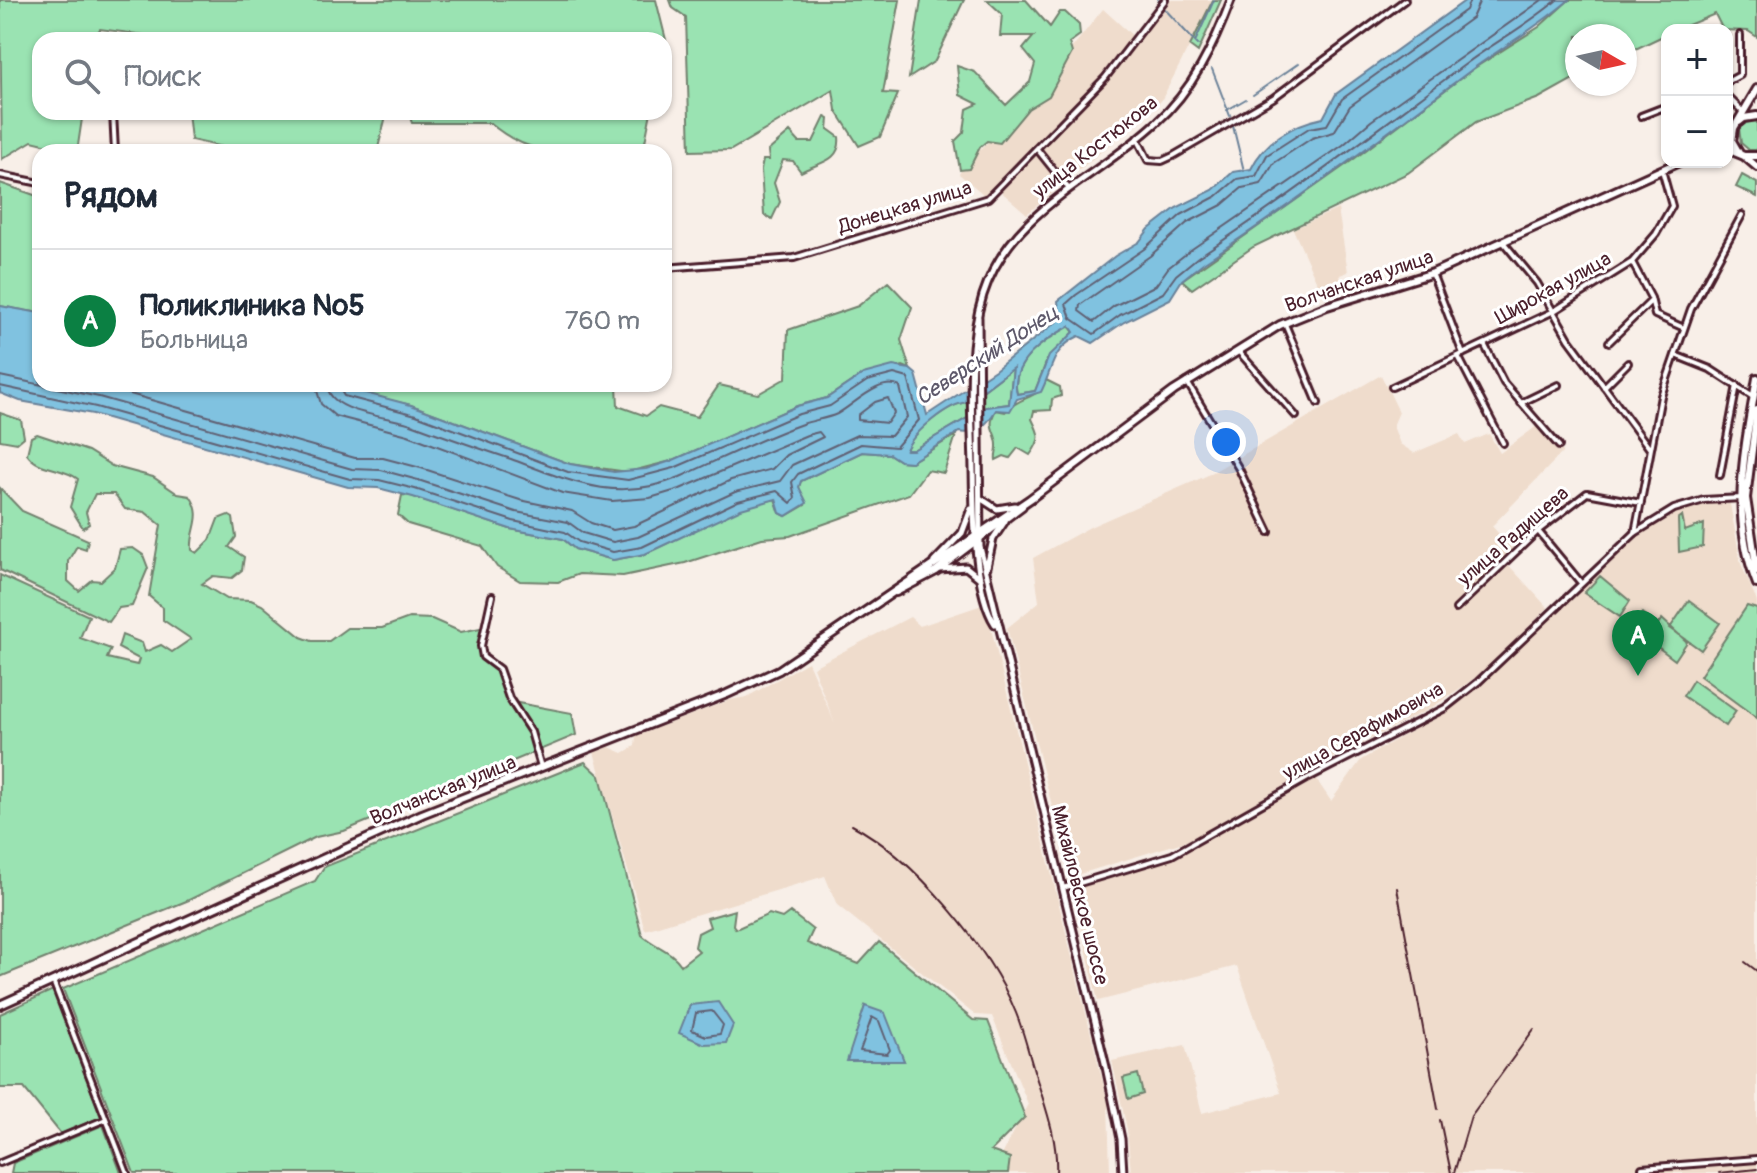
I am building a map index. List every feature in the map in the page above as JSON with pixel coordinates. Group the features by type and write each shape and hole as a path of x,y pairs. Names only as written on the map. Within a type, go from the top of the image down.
{"main road":[{"name":"улица Костюкова","path":"976,536 978,317 992,273 1010,242 1069,189 1172,108 1217,35 1231,0"},
{"path":"1757,89 1735,126 1732,141 1757,167"},
{"path":"1743,112 1756,116"},
{"path":"1735,126 1744,118 1756,116"},
{"path":"1733,151 1757,156"},
{"name":"Волчанская улица","path":"0,1005 422,814 779,670 933,562 1007,519 1187,382 1284,323 1432,273 1666,168"},
{"path":"1751,447 1757,378"},
{"path":"1757,410 1742,498 1745,540 1757,584"},
{"path":"933,562 962,533 976,494 997,509 1015,506"},
{"name":"Волчанская улица","path":"891,594 936,571 1015,506 1033,497"},
{"path":"1742,498 1754,538 1757,571"},
{"path":"986,572 993,539 1007,519"},
{"name":"Михайловское шоссе","path":"976,536 1113,1100 1123,1173"},
{"name":"Михайловское шоссе","path":"976,536 982,581 997,626"},
{"path":"936,571 966,567 982,581"}],"street":[{"name":"Донецкая улица","path":"672,267 794,258 988,198 1105,78 1165,0"},
{"path":"1137,138 1148,160 1162,161 1273,98 1405,0"},
{"path":"1733,79 1740,75 1740,35"},
{"path":"1733,102 1743,112"},
{"path":"1641,116 1661,108"},
{"path":"113,120 115,144"},
{"path":"1037,149 1069,189"},
{"name":"Широкая улица","path":"1392,387 1554,311 1632,262 1656,234 1672,206 1662,170"},
{"path":"0,175 32,181"},
{"path":"1635,533 1661,396 1691,309 1742,215"},
{"path":"1504,243 1554,311 1569,339 1651,450"},
{"path":"1632,262 1655,315 1684,328"},
{"path":"1432,273 1461,355 1503,443"},
{"path":"1609,342 1651,301"},
{"path":"1284,323 1318,403"},
{"path":"1484,344 1504,383 1559,446"},
{"path":"1238,350 1296,416"},
{"path":"1675,355 1737,385 1754,397"},
{"path":"1604,387 1628,363"},
{"path":"1187,382 1239,469 1269,532"},
{"path":"1521,403 1558,385"},
{"path":"1720,475 1737,385"},
{"name":"улица Радищева","path":"1456,609 1538,531 1587,493 1641,503"},
{"name":"улица Серафимовича","path":"1063,888 1172,855 1308,778 1445,708 1478,682 1635,533 1674,509 1704,500 1742,498"},
{"path":"1538,531 1581,583"},
{"path":"492,596 481,646 483,657 499,669 509,698 531,732 541,767"},
{"path":"53,981 127,1173"},
{"path":"0,1163 106,1119"},
{"path":"1642,1168 1757,1159"}],"shaded area":[{"path":"1171,0 1213,0 1161,101 1027,214 998,189 988,198 959,174 966,163 1054,81 1068,53 1103,9 1134,37 1153,12 1160,15"},
{"path":"1338,209 1348,272 1340,275 1342,289 1323,296 1293,229"},
{"path":"1381,375 1399,412 1393,426 1400,444 1414,453 1459,434 1465,444 1489,434 1500,453 1537,426 1563,452 1492,526 1512,549 1503,559 1548,608 1478,676 1431,708 1330,759 1193,839 1070,877 1007,628 1039,602 1033,558 1090,527 1206,476"},
{"path":"1704,503 1730,504 1741,564 1757,601 1757,1173 1131,1173 1127,1129 1112,1061 1185,1045 1202,1113 1281,1093 1237,966 1098,1001 1073,890 1170,859 1316,779 1331,801 1361,760 1439,715 1476,688 1636,538 1675,512"},
{"path":"985,604 1108,1103 1110,1173 993,1173 1028,1104 992,1016 975,1015 837,905 825,876 645,930 594,752 609,747 623,753 635,746 636,736 730,700 747,697 808,662 835,724 813,667 910,617 920,626"}],"green space":[{"path":"0,0 656,0 664,32 122,32 100,29 98,32 32,32 32,120 82,120 78,144 32,141 2,159"},
{"path":"670,0 900,0 883,93 898,94 880,137 859,146 836,110 833,90 731,150 690,151 686,17 673,8"},
{"path":"921,0 964,0 935,61 909,78"},
{"path":"987,0 1026,0 1050,27 1060,12 1065,12 1079,25 1080,35 1069,43 1072,53 1049,96 1028,109 1000,143 987,141 980,147 969,169 960,170 955,141 964,132 967,109 978,104 960,95 957,66 975,72 1006,105 1030,82 1035,64 1023,49 1034,36 1000,36 1002,14"},
{"path":"1213,0 1221,0 1198,52 1190,46"},
{"path":"1569,0 1757,0 1757,37 1748,31 1733,30 1733,24 1720,24 1715,14 1691,24 1661,24 1661,37 1637,48 1637,24 1565,24 1565,84 1539,98 1476,122 1408,173 1253,247 1192,289 1182,280 1354,159 1473,69 1539,27"},
{"path":"825,117 829,119 828,129 839,137 836,152 826,161 801,172 793,161 783,160 774,183 780,202 772,219 764,215 761,170 763,160 769,160 768,151 790,132 799,142 813,142"},
{"path":"189,120 385,120 379,144 209,144 191,140"},
{"path":"411,120 649,120 645,144 524,144 490,123 412,123"},
{"path":"1757,121 1757,150 1749,150 1741,143 1739,129 1746,122"},
{"path":"1742,175 1757,183 1757,197 1736,187"},
{"path":"0,183 32,194 32,312 0,306"},
{"path":"888,282 912,307 901,340 910,369 903,366 854,380 827,398 797,406 671,461 628,472 570,464 411,405 355,392 617,392 618,406 646,416 659,407 697,417 719,385 758,394 786,378 788,330 858,306"},
{"path":"1069,326 1074,332 1047,360 1035,391 1017,394 1016,382 1024,362 1040,345"},
{"path":"1013,368 1009,404 986,407 913,450 906,450 915,435 932,420 968,402"},
{"path":"1046,380 1060,387 1061,396 1052,399 1051,410 1034,411 1032,419 1038,441 1034,450 1030,455 1018,448 1010,458 1004,456 996,460 997,442 992,421 996,410 1005,412 1039,391"},
{"path":"0,413 21,420 24,437 17,443 0,440"},
{"path":"37,434 88,451 112,466 153,477 178,494 190,496 197,517 192,550 197,553 210,540 218,519 228,515 233,518 236,537 229,547 244,557 242,570 232,578 213,576 202,584 227,599 251,600 262,605 301,637 312,641 329,641 347,628 382,628 409,618 432,619 461,632 485,627 483,657 499,669 513,702 572,713 576,735 344,831 316,837 189,900 0,977 0,575 89,616 80,638 111,649 107,658 137,665 139,659 118,648 122,635 142,643 145,652 161,645 172,652 191,639 163,620 163,608 149,596 161,525 145,512 125,509 114,494 95,494 86,512 89,524 83,528 70,507 78,479 37,463 27,454 31,437"},
{"path":"956,435 944,473 927,470 909,494 790,536 762,538 685,563 623,576 579,574 558,582 520,581 497,567 482,546 408,524 398,515 402,495 411,496 510,529 563,539 575,549 613,560 645,554 741,508 775,499 780,513 786,516 805,505 799,487 801,481 862,452 889,454 900,461 911,462"},
{"path":"0,488 22,511 88,540 86,549 77,546 68,561 68,581 79,591 92,580 101,581 115,568 120,549 133,548 143,555 148,568 132,606 119,608 109,622 0,570"},
{"path":"1682,516 1685,531 1704,524 1703,547 1679,552 1678,519"},
{"path":"1600,576 1630,601 1620,617 1584,593"},
{"path":"1689,600 1720,623 1701,650 1670,628"},
{"path":"1747,606 1757,609 1757,718 1700,676"},
{"path":"1642,613 1657,625 1662,619 1687,642 1675,660 1647,639 1649,635 1634,623"},
{"path":"1693,680 1736,711 1726,726 1683,696"},
{"path":"585,762 600,776 642,935 681,965 699,951 695,947 698,933 710,927 707,918 735,910 733,925 736,929 769,914 782,918 790,912 813,930 807,943 859,964 879,942 973,1020 988,1021 1025,1117 991,1151 1010,1158 1008,1173 134,1173 63,989 315,881 324,867","holes":["865,1006 890,1030 904,1061 848,1061"]},
{"path":"53,990 101,1117 61,1134 24,1088 0,1088 0,1014"},
{"path":"1138,1074 1143,1094 1128,1099 1123,1078"},
{"path":"103,1125 121,1173 11,1173 13,1163"}],"water":[{"path":"1466,0 1569,0 1305,193 1203,263 1182,280 1170,299 1124,322 1093,343 1079,336 1070,341 1054,360 1041,392 1017,399 1010,411 996,410 981,427 971,432 959,432 911,462 900,461 889,454 862,452 801,481 799,487 807,503 786,516 780,513 776,499 741,509 645,554 613,560 575,549 563,539 510,529 413,497 378,488 348,487 93,414 20,401 0,393 0,306 32,312 32,392 362,392 411,405 570,464 614,472 646,469 671,461 797,406 827,398 863,374 893,366 910,369 916,374 927,415 995,370 1060,319 1058,301 1115,256 1139,242 1149,229 1176,208 1213,190 1233,172 1251,169 1264,150 1290,129 1323,118 1336,94","holes":["1070,326 1074,332 1049,356 1035,391 1017,394 1019,372 1032,353","1013,368 1009,404 986,407 913,450 906,450 932,420 968,402"]},
{"path":"718,1002 733,1025 726,1043 704,1044 679,1033 690,1005"},
{"path":"865,1006 885,1013 904,1061 847,1061"}],"waterway":[{"path":"1195,42 1214,0"},
{"path":"1163,7 1198,45"},
{"path":"1253,95 1299,63"},
{"path":"1212,69 1230,116"},
{"path":"1227,110 1246,99"},
{"path":"1233,126 1244,171"}],"railway":[{"path":"852,825 900,859 924,881 969,933 1004,988 1019,1021 1048,1116 1054,1139 1056,1173"},
{"path":"1397,888 1438,1109"},
{"path":"1745,962 1757,971"},
{"path":"1454,1173 1471,1116 1534,1029"},
{"path":"1440,1120 1451,1173"},
{"path":"1719,1173 1757,1169"}],"place":[{"name":"Поликлиника №5","path":"1638,676"}],"water label":[{"name":"Северский Донец","path":"987,355"}]}
